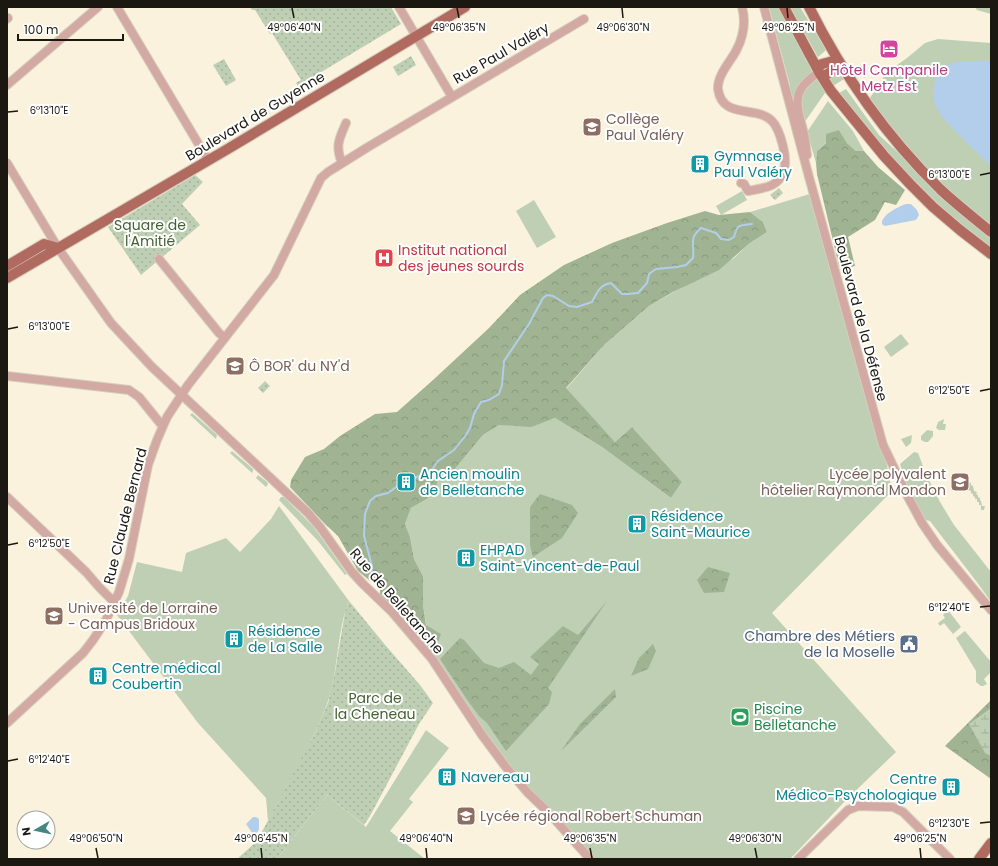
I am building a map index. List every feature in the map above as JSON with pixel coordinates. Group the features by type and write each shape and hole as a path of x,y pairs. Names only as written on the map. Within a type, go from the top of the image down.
{"main road":[{"name":"Boulevard de Guyenne","path":"7,278 465,7"},
{"path":"784,7 831,91 884,156 910,184 960,230 991,254"},
{"path":"804,7 828,43"},
{"path":"809,7 839,63 866,104 890,135 915,164 941,190 991,232"},
{"path":"819,72 822,64 839,63"},
{"path":"7,266 44,244 58,248"},
{"path":"980,859 991,843"}],"street":[{"path":"7,84 98,7"},
{"path":"117,7 208,160"},
{"path":"399,7 452,97"},
{"path":"741,183 744,184 748,191 771,186 778,182 785,169 785,154 781,139 772,121 759,113 742,112 733,109 727,105 720,95 718,86 719,80 736,51 742,36 744,21 742,7"},
{"name":"Boulevard de la Défense","path":"764,7 882,445 922,523 937,545 991,610"},
{"name":"Rue Paul Valéry","path":"452,97 584,19"},
{"path":"809,177 806,140 797,106 797,97 801,87 819,72"},
{"name":"Rue Claude Bernard","path":"7,723 88,647 101,629 115,603 129,559 148,466 163,425 181,395 274,275 321,178 342,163 452,97"},
{"path":"342,163 338,153 338,142 346,123"},
{"name":"Rue de Belletanche","path":"7,163 58,248 111,323 152,367 181,395 308,513 320,527 352,572 392,612 432,660 482,735 505,766 528,793 549,813 590,859"},
{"path":"159,259 219,333 225,338"},
{"path":"7,376 133,392 139,396 163,425"},
{"path":"7,497 86,572 115,603"},
{"path":"798,859 848,810 858,806 888,806 897,808 903,812 950,859"}],"green space":[{"path":"250,7 391,7 401,24 298,86 296,83 301,80 272,33 270,34 255,10 252,10"},
{"path":"769,7 780,7 813,70 803,82 799,124 789,96 790,85"},
{"path":"790,7 800,7 826,50 818,57"},
{"path":"975,7 991,7 991,14 977,10"},
{"path":"938,39 991,43 991,232 941,190 866,104 887,72 925,43"},
{"path":"411,56 416,65 398,76 393,67"},
{"path":"224,59 236,80 226,86 213,65"},
{"path":"839,71 844,79 833,86 830,77"},
{"path":"815,79 818,79 827,90 804,123 801,99 805,90"},
{"path":"846,89 879,135 905,159 930,186 991,238 991,248 942,210 904,171 839,93"},
{"path":"828,101 853,131 864,151 856,151 847,143 839,130 817,151 816,163 807,132"},
{"path":"839,130 847,143 856,151 864,151 878,167 905,190 896,205 885,202 875,220 848,237 855,266 842,269 839,266 817,174 816,163 817,151 826,143 826,134"},
{"name":"Square de l'Amitié","path":"195,175 203,182 182,204 200,225 141,275 108,227"},
{"path":"779,188 783,193 775,200 770,195"},
{"path":"742,191 747,200 721,215 716,206"},
{"path":"813,193 883,445 892,491 772,613 896,752 848,798 790,859 590,859 528,793 432,659 423,605 423,576 414,559 410,537 405,524 411,508 427,499 436,490 438,477 454,470 483,435 499,425 531,426 555,418 602,447 671,498 682,482 632,427 615,442 566,389 604,345 649,306 734,258 750,243 767,232 763,222 750,212"},
{"path":"534,200 556,237 537,248 516,211"},
{"path":"705,211 719,215 750,212 763,222 767,232 750,243 719,270 673,292 649,306 604,345 566,388 615,442 632,427 682,482 671,498 602,447 555,418 531,427 499,425 483,435 454,470 438,477 436,490 427,499 411,508 405,524 410,537 414,559 423,576 423,605 426,625 441,634 432,659 380,601 380,589 358,571 338,536 290,487 291,480 305,457 324,449 340,436 375,414 397,412 488,329 520,295 564,265 612,243"},
{"path":"901,334 909,344 891,357 884,347"},
{"path":"265,381 270,386 263,393 258,388"},
{"path":"192,413 217,435 216,439 190,415"},
{"path":"944,419 943,424 946,424 945,430 939,430 936,428 938,422"},
{"path":"927,430 933,431 933,436 928,442 925,442 921,440 921,436"},
{"path":"912,435 911,443 906,447 901,439"},
{"path":"232,451 253,469 252,473 230,453"},
{"path":"914,452 918,453 926,474 940,502 954,525 991,572 991,602 930,521 925,520 911,496 900,464"},
{"path":"258,475 267,482 268,484 266,487 256,478"},
{"path":"966,479 969,480 973,486 974,491 977,492 976,494 980,498 982,506 985,506 984,510 981,510 981,505 979,505 977,499 975,499 971,491 966,487"},
{"path":"540,494 572,505 578,513 562,538 533,557 530,545 530,507"},
{"path":"281,497 284,497 313,526 347,574 345,575 318,541 279,500"},
{"path":"279,506 349,601 342,626 334,678 327,704 307,749 268,821 266,798 198,723 117,615 128,596 137,562 182,572 186,553 226,538 240,552 271,519"},
{"path":"708,567 730,573 724,592 704,593 697,580"},
{"name":"Parc de la Cheneau","path":"349,601 420,685 433,703 419,724 364,825 327,795 277,859 237,859 257,841 314,735 328,703 345,612"},
{"path":"607,601 548,688 552,692 549,704 506,751 487,723 479,716 466,698 440,659 460,638 464,640 484,663 499,668 514,662 531,675 539,664 530,657 563,626 578,635"},
{"path":"948,610 961,627 953,634 944,623 940,626 938,623 945,618 943,615"},
{"path":"965,631 991,662 991,672 984,679 987,684 983,686 976,682 976,671 956,638"},
{"path":"653,644 656,651 648,669 631,676 639,658"},
{"path":"615,689 616,697 561,751 580,724"},
{"path":"991,700 991,779 945,746"},
{"path":"991,708 991,756 985,753 969,724"},
{"path":"426,730 449,748 409,799 413,802 390,831 425,859 277,859 327,795 366,827"}],"water":[{"path":"962,61 991,61 991,166 941,115 934,101 934,87 941,69 952,63"},
{"path":"906,204 911,204 917,210 919,215 916,220 885,226 882,224 882,221 887,215"},
{"path":"253,817 259,819 259,829 256,835 253,834 246,824"}],"waterway":[{"path":"371,578 372,566 364,536 365,514 370,501 376,496 388,493 399,485 432,470 438,461 454,450 470,428 474,414 481,402 489,400 499,394 502,385 504,361 529,324 543,298 547,295 553,296 569,306 577,307 592,302 601,288 611,283 622,294 638,293 647,283 649,274 656,269 686,265 693,258 693,239 701,228 716,233 721,239 729,240 734,237 738,227 752,224"}],"place":[{"name":"Hôtel Campanile Metz Est","path":"889,49"},
{"name":"Collège Paul Valéry","path":"592,127"},
{"name":"Gymnase Paul Valéry","path":"700,164"},
{"name":"Institut national des jeunes sourds","path":"384,258"},
{"name":"Ô BOR' du NY'd","path":"235,366"},
{"name":"Ancien moulin de Belletanche","path":"406,482"},
{"name":"Lycée polyvalent hôtelier Raymond Mondon","path":"960,482"},
{"name":"Résidence Saint-Maurice","path":"637,524"},
{"name":"EHPAD Saint-Vincent-de-Paul","path":"466,558"},
{"name":"Université de Lorraine - Campus Bridoux","path":"54,616"},
{"name":"Résidence de La Salle","path":"234,639"},
{"name":"Chambre des Métiers de la Moselle","path":"909,644"},
{"name":"Centre médical Coubertin","path":"98,676"},
{"name":"Piscine Belletanche","path":"740,717"},
{"name":"Navereau","path":"447,777"},
{"name":"Centre Médico-Psychologique","path":"951,787"},
{"name":"Lycée régional Robert Schuman","path":"466,816"}]}
